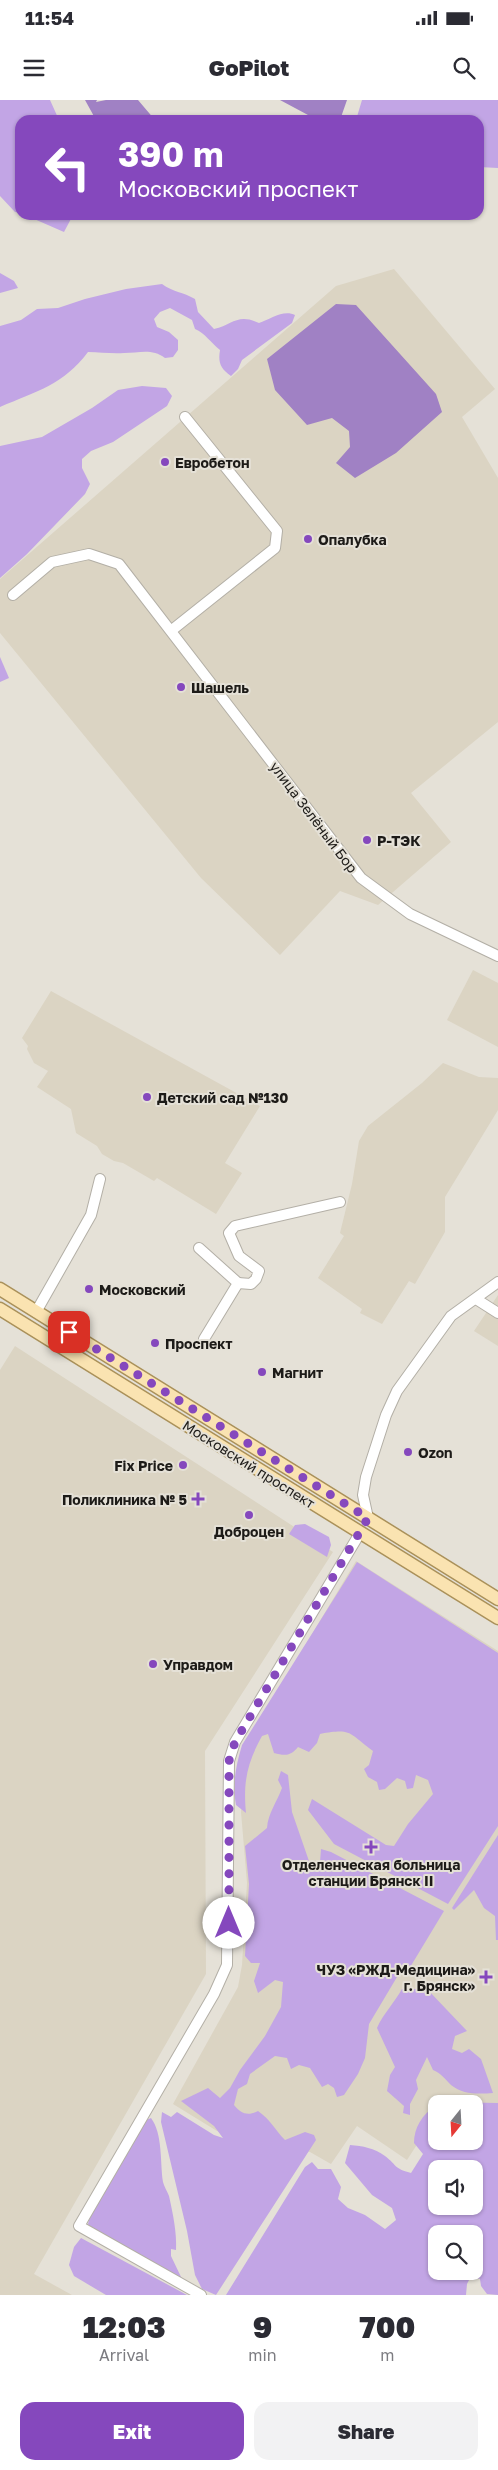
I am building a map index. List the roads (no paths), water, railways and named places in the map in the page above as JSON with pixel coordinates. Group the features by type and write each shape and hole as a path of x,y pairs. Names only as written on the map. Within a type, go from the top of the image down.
{"main road":[{"name":"Московский проспект","path":"0,1290 498,1599"},
{"name":"Московский проспект","path":"0,1308 360,1534 498,1618"},
{"path":"360,1534 368,1518"}],"street":[{"path":"172,630 276,548 277,532 185,417"},
{"name":"улица Зелёный Бор","path":"12,595 52,562 89,554 119,564 172,630 361,878 410,914 498,956"},
{"path":"36,1312 91,1215 100,1179"},
{"path":"199,1248 238,1283 251,1284 256,1279 259,1271 239,1256 229,1233 235,1226 340,1202"},
{"path":"368,1518 362,1495 386,1415 397,1391 451,1316 498,1282"},
{"path":"204,1339 238,1283"},
{"path":"476,1299 498,1313"},
{"path":"201,2295 79,2226 214,1994 226,1965 229,1761 235,1742 360,1534"}],"place":[{"name":"Евробетон","path":"165,462"},
{"name":"Опалубка","path":"308,539"},
{"name":"Шашель","path":"181,687"},
{"name":"Р-ТЭК","path":"367,840"},
{"name":"Детский сад №130","path":"147,1097"},
{"name":"Московский","path":"89,1289"},
{"name":"Проспект","path":"155,1343"},
{"name":"Магнит","path":"262,1372"},
{"name":"Ozon","path":"408,1452"},
{"name":"Fix Price","path":"183,1465"},
{"name":"Поликлиника № 5","path":"198,1499"},
{"name":"Доброцен","path":"249,1515"},
{"name":"Управдом","path":"153,1664"},
{"name":"Отделенческая больница станции Брянск II","path":"371,1847"},
{"name":"ЧУЗ «РЖД-Медицина» г. Брянск»","path":"486,1977"}]}
